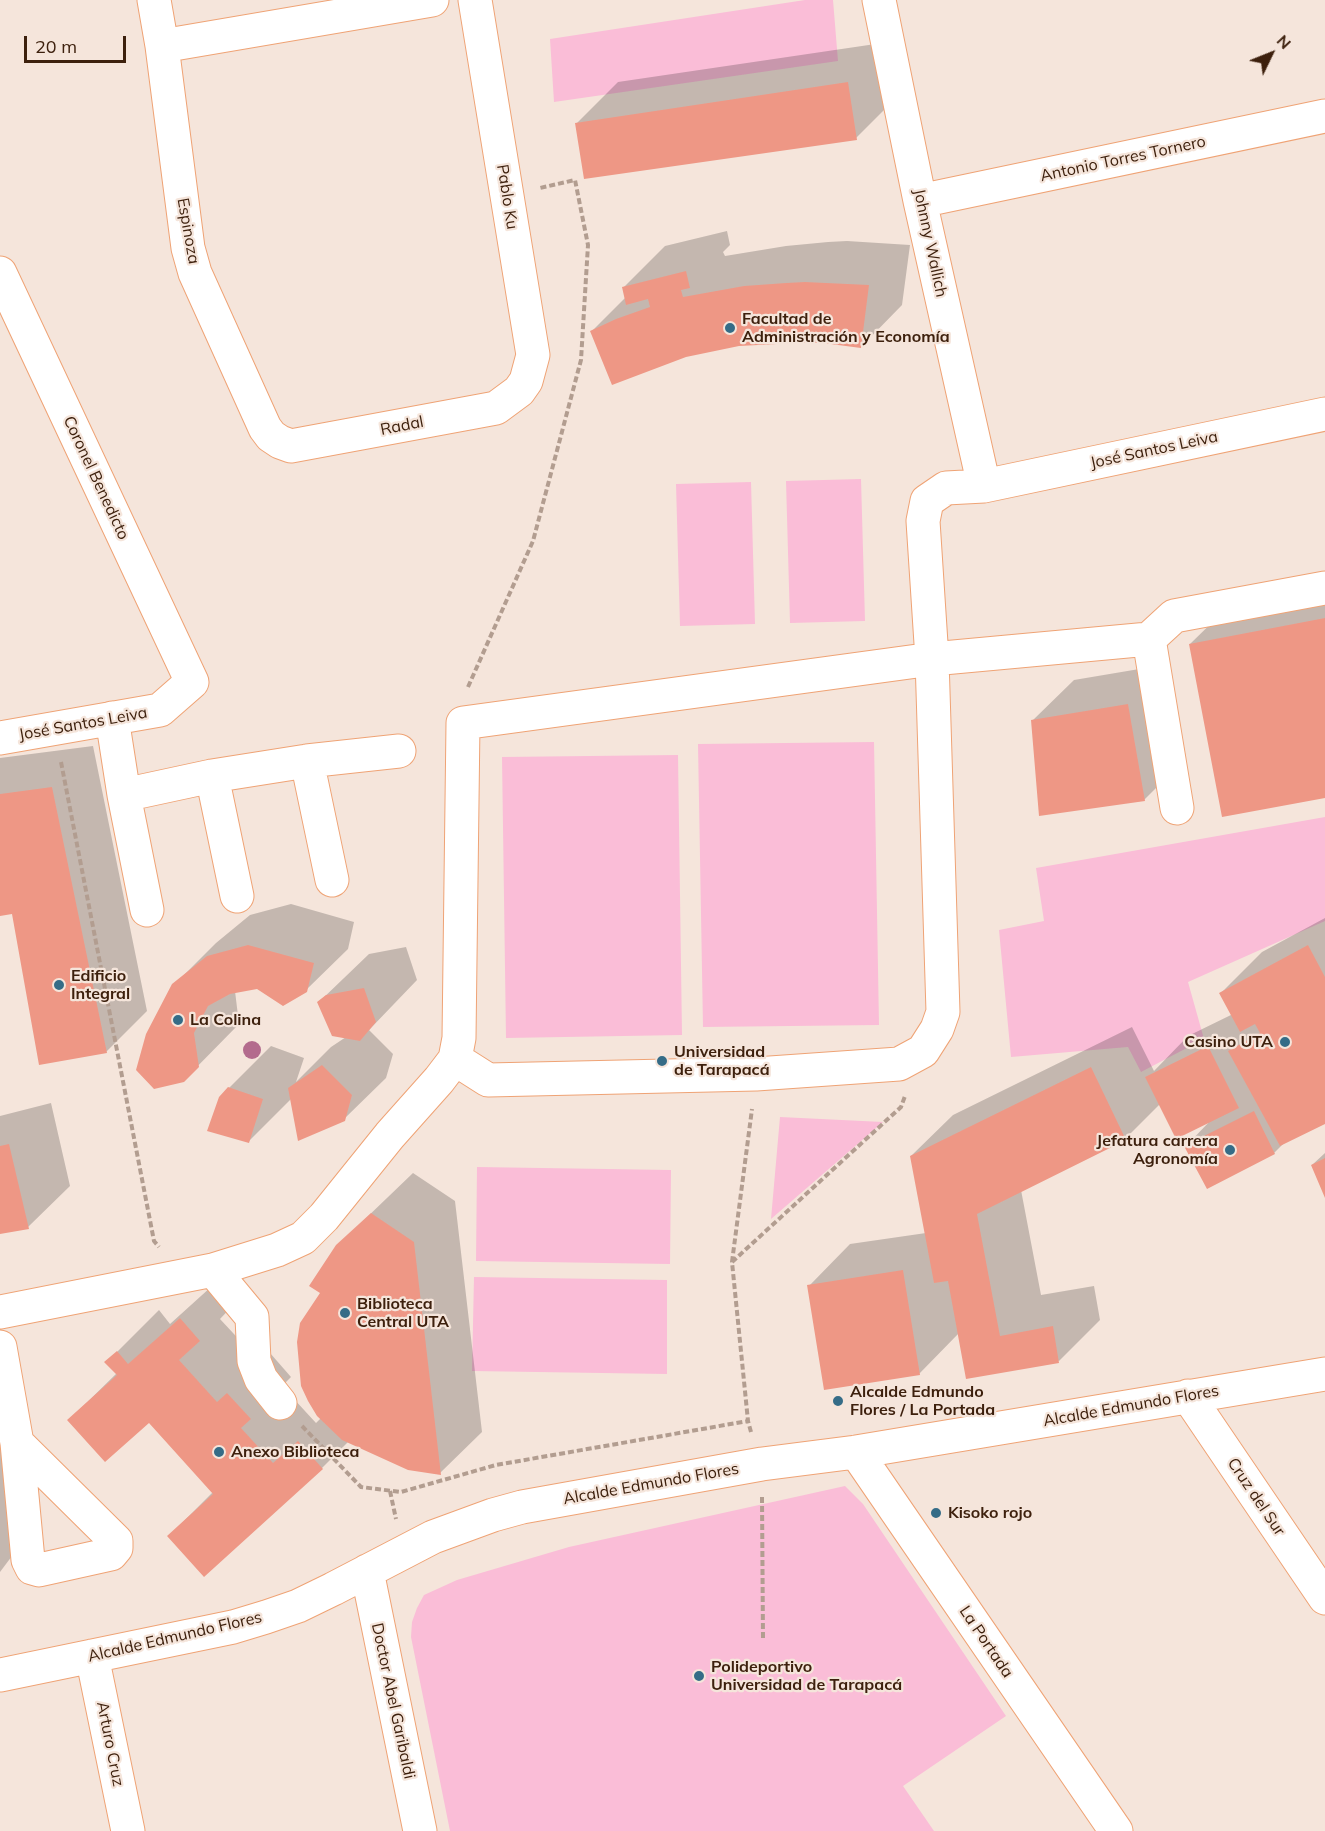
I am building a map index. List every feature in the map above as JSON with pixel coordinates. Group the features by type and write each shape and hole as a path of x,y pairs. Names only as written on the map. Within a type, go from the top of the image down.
{"street":[{"name":"Espinoza","path":"154,0 188,248 195,273 265,428 280,442"},
{"path":"162,46 432,0"},
{"name":"Pablo Ku","path":"475,0 532,355 526,381 519,391"},
{"name":"Johnny Wallich","path":"879,0 920,201 984,486"},
{"name":"Antonio Torres Tornero","path":"920,201 1325,116"},
{"name":"Coronel Benedicto","path":"0,273 192,682"},
{"name":"Radal","path":"280,442 291,446 496,408 519,391"},
{"name":"José Santos Leiva","path":"923,1051 937,1029 943,1012 932,659 923,521 927,501 946,488 984,486 1325,414"},
{"path":"0,1312 198,1273 277,1250 303,1238 324,1217 390,1135 439,1080 455,1059 459,1026 463,723 932,659 1149,639 1174,616 1325,588"},
{"path":"1149,639 1177,808"},
{"name":"José Santos Leiva","path":"0,738 160,711 192,682"},
{"path":"112,718 124,795 147,910"},
{"path":"124,795 212,776 307,761 399,751"},
{"path":"307,761 332,880"},
{"path":"212,776 237,896"},
{"path":"455,1059 488,1080 756,1074 899,1064 923,1051"},
{"path":"198,1273 252,1317 254,1361 261,1379 280,1402"},
{"path":"0,1347 17,1443"},
{"name":"Alcalde Edmundo Flores","path":"0,1675 233,1627 266,1617 307,1602 433,1537 493,1515 561,1499 762,1464 856,1452 1325,1374"},
{"name":"Cruz del Sur","path":"1188,1396 1325,1598"},
{"name":"La Portada","path":"856,1452 1116,1831"},
{"name":"Doctor Abel Garibaldi","path":"367,1571 420,1831"},
{"name":"Arturo Cruz","path":"92,1656 128,1831"}],"path":[{"path":"463,723 466,691 533,541 581,360 588,245 574,180 507,196"},
{"path":"54,728 153,1241 198,1273"},
{"path":"732,1262 901,1107 923,1051"},
{"path":"756,1074 732,1262 748,1421 762,1464 762,1638"},
{"path":"280,1402 361,1487 401,1492 496,1465 748,1421"}],"shaded area":[{"path":"805,0 833,0 838,61 554,102 550,39"},
{"path":"861,479 865,621 790,623 786,481"},
{"path":"751,482 755,624 680,626 676,484"},
{"path":"874,742 879,1025 703,1027 698,744"},
{"path":"678,755 682,1035 506,1038 502,757"},
{"path":"1325,817 1325,921 1188,982 1204,1039 1141,1072 1128,1047 1011,1057 999,930 1044,921 1036,868"},
{"path":"780,1117 883,1122 771,1219"},
{"path":"477,1167 671,1170 670,1264 476,1261"},
{"path":"474,1277 667,1280 667,1374 472,1371"},
{"name":"Polideportivo Universidad de Tarapacá","path":"845,1486 863,1504 1006,1716 903,1786 934,1831 450,1831 411,1637 412,1622 424,1595 457,1580 569,1547"}],"building":[{"path":"848,82 857,140 584,179 575,123"},
{"name":"Facultad de Administración y Economía","path":"686,271 690,288 681,290 683,297 744,286 786,283 869,285 861,348 823,343 739,346 686,357 612,385 590,331 650,307 648,299 626,305 622,287"},
{"path":"1325,618 1325,798 1222,817 1189,644"},
{"path":"1128,704 1145,801 1039,816 1031,720"},
{"name":"Edificio Integral","path":"52,787 107,1053 39,1065 12,914 0,916 0,794"},
{"name":"La Colina","path":"248,945 314,963 307,992 283,1006 257,989 230,994 208,1006 194,1033 199,1067 184,1082 154,1089 136,1070 146,1034 172,984 207,956"},
{"name":"Casino UTA","path":"1308,945 1325,977 1325,1124 1280,1146 1228,1051 1260,1033 1255,1024 1240,1032 1219,993"},
{"path":"364,988 376,1022 360,1041 332,1036 317,1002 326,995"},
{"path":"1208,1046 1239,1108 1176,1139 1145,1077"},
{"path":"322,1065 352,1095 345,1121 298,1141 288,1088"},
{"path":"1091,1067 1126,1140 977,1214 1000,1336 1053,1326 1059,1363 966,1379 948,1281 934,1283 910,1156"},
{"path":"228,1087 263,1099 249,1143 207,1131 219,1097"},
{"name":"Jefatura carrera Agronomía","path":"1254,1111 1275,1154 1207,1189 1184,1146"},
{"path":"9,1144 29,1229 0,1234 0,1146"},
{"path":"1325,1158 1325,1198 1311,1165"},
{"path":"371,1213 414,1242 441,1475 408,1470 342,1440 317,1416 301,1386 297,1342 300,1323 320,1293 309,1286 336,1245"},
{"path":"903,1270 920,1375 824,1390 807,1285"},
{"name":"Anexo Biblioteca","path":"180,1318 200,1341 179,1360 217,1402 227,1393 251,1419 241,1428 273,1463 298,1441 323,1469 204,1577 167,1536 213,1494 149,1423 105,1462 67,1420 117,1375 104,1362 117,1351 128,1364"}],"place":[{"name":"Facultad de Administración y Economía","path":"730,328"},
{"name":"Edificio Integral","path":"59,985"},
{"name":"La Colina","path":"178,1020"},
{"name":"Casino UTA","path":"1285,1042"},
{"name":"Universidad de Tarapacá","path":"662,1061"},
{"name":"Jefatura carrera Agronomía","path":"1230,1150"},
{"name":"Biblioteca Central UTA","path":"345,1313"},
{"name":"Alcalde Edmundo Flores / La Portada","path":"838,1401"},
{"name":"Anexo Biblioteca","path":"219,1452"},
{"name":"Kisoko rojo","path":"936,1513"},
{"name":"Polideportivo Universidad de Tarapacá","path":"699,1676"}]}
